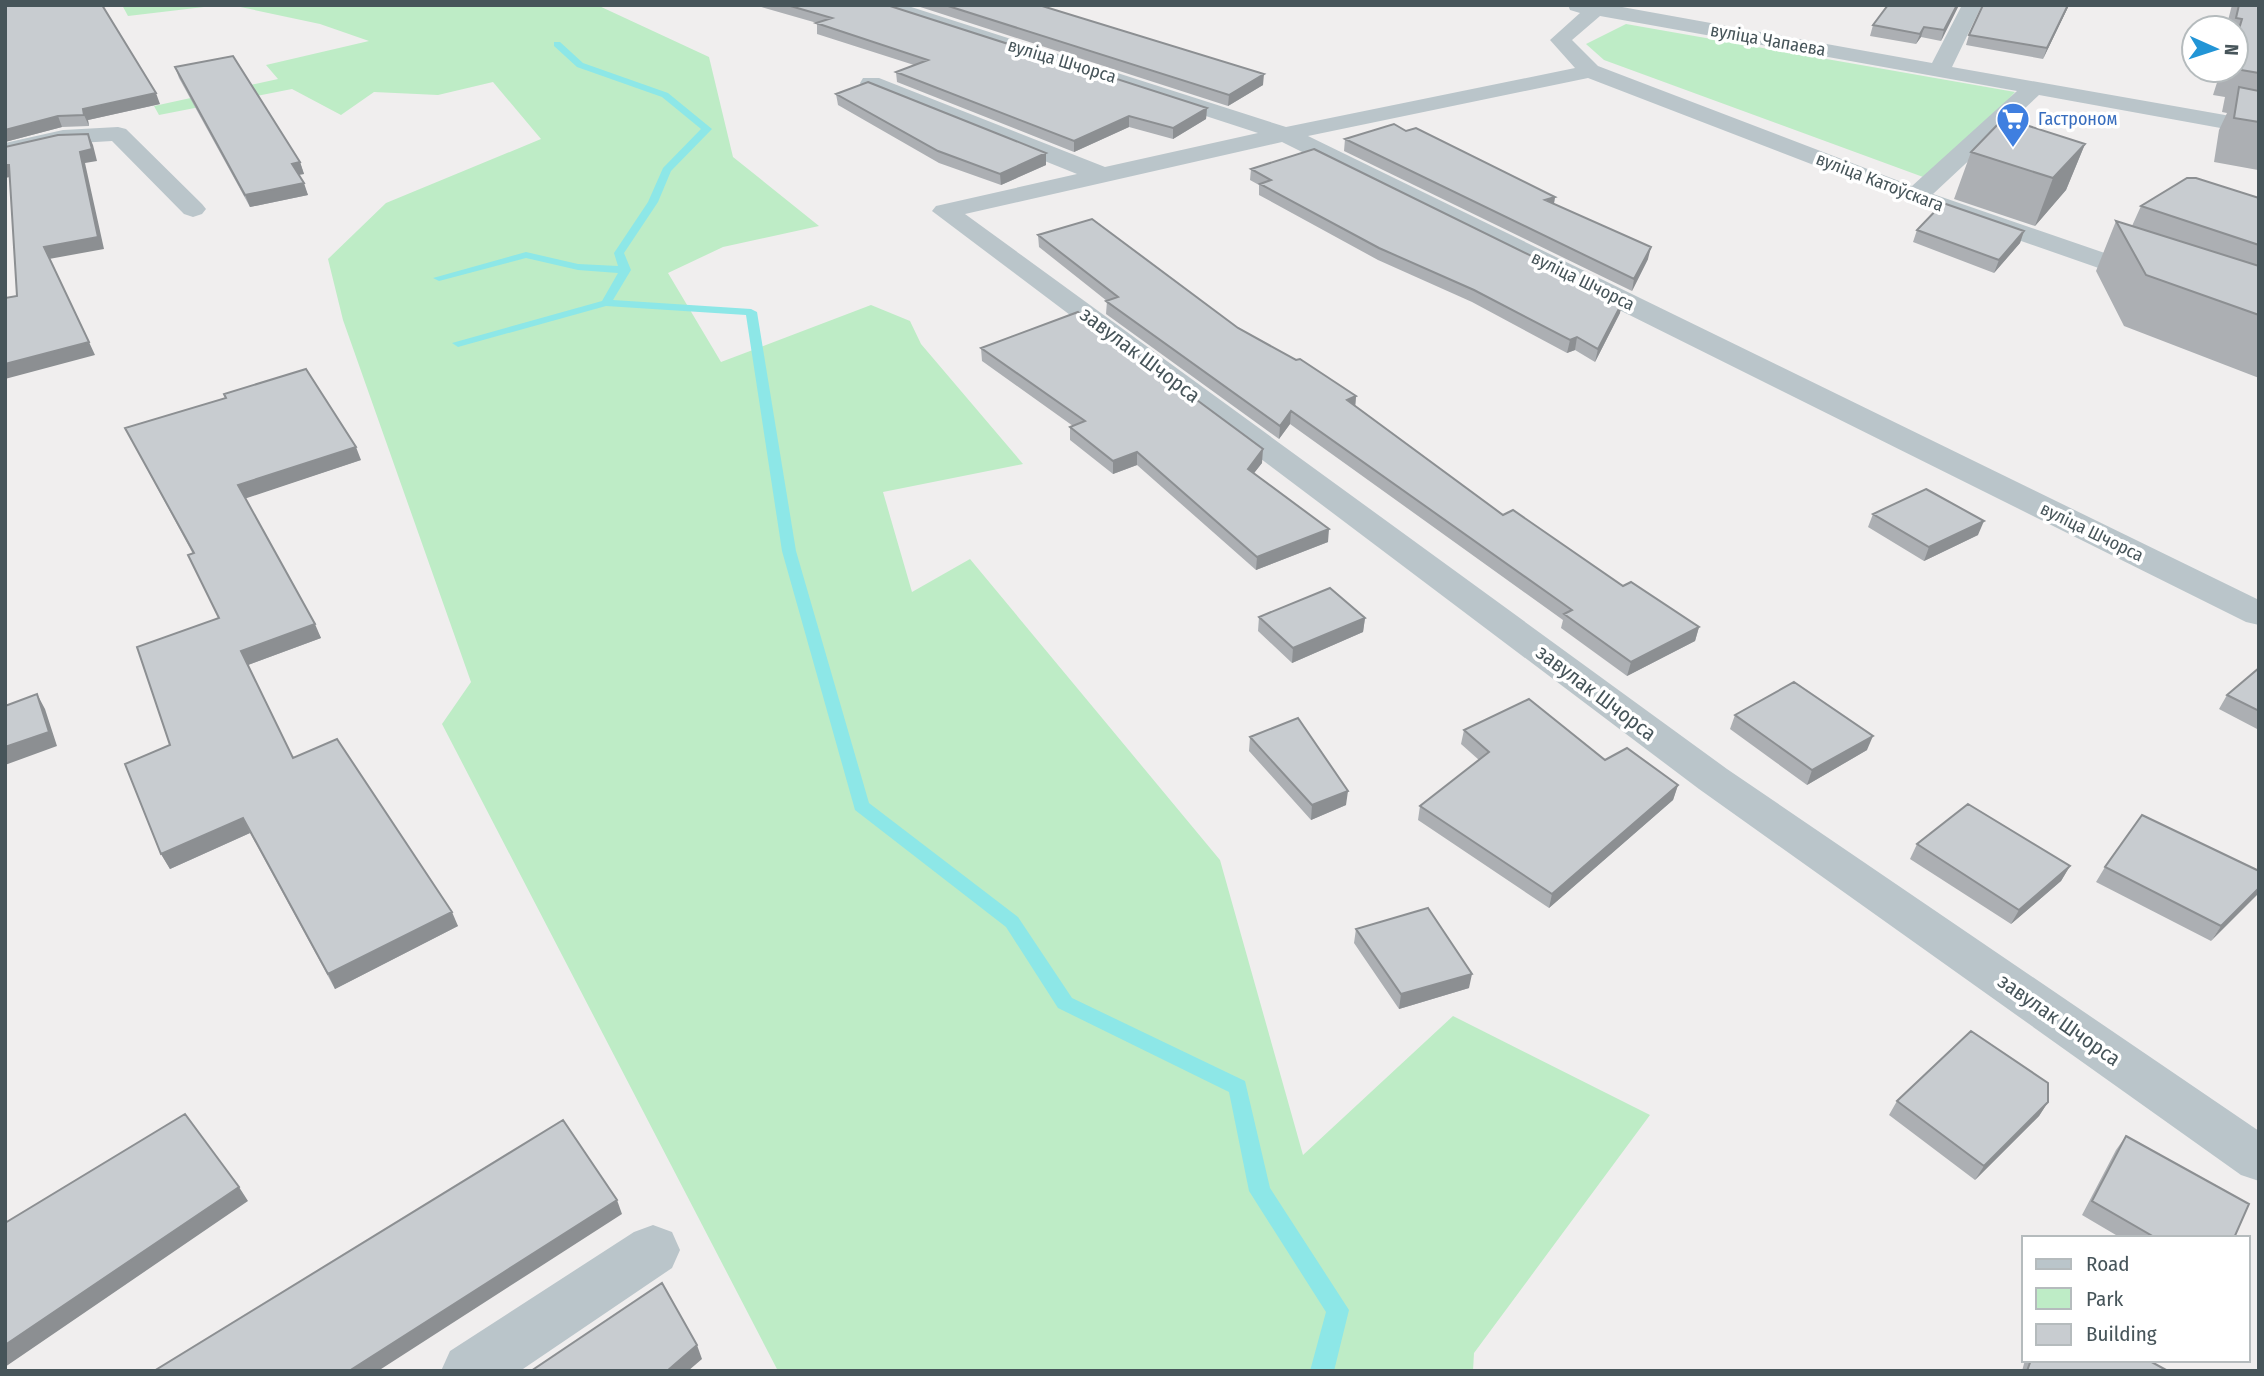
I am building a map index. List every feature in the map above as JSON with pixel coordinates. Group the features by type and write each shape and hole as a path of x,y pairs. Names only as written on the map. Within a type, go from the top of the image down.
{"street":[{"name":"вуліца Шчорса","path":"884,5 1285,134 2259,614"},
{"name":"вуліца Чапаева","path":"1571,5 1599,7 2259,128"},
{"path":"1939,70 1972,5"},
{"name":"вуліца Катоўскага","path":"1599,7 1560,40 1590,71 1916,196 2166,283"},
{"path":"871,83 1102,175 1590,71"},
{"path":"1916,196 2034,88"},
{"path":"5,150 63,136 118,134 193,209"},
{"name":"завулак Шчорса","path":"1102,175 945,211 1713,779 2259,1159"},
{"path":"470,1371 653,1250"}],"green space":[{"path":"122,5 221,5 128,16"},
{"path":"231,5 597,5 709,57 733,157 819,226 723,247 668,273 721,362 871,305 910,321 921,344 1023,464 883,492 912,592 970,559 1220,860 1303,1155 1453,1016 1650,1115 1474,1353 1473,1371 778,1371 442,724 471,682 343,320 328,259 386,203 541,139 493,82 438,95 374,92 341,115 292,89 159,115 154,106 278,79 266,65 369,41 320,24"},
{"path":"1626,24 2015,92 1934,181 1604,60 1586,44"}],"building":[{"path":"5,5 102,5 156,93 83,109 84,115 58,116 5,130"},
{"path":"787,5 887,5 1207,108 1173,128 1129,116 1074,141 896,72 928,60 816,23 832,18"},
{"path":"945,5 1039,5 1264,74 1229,95"},
{"path":"1888,5 1957,5 1944,30 1924,27 1920,34 1873,25"},
{"path":"1983,5 2068,5 2047,48 1969,35"},
{"path":"2239,5 2259,5 2259,73 2250,72 2250,14 2237,14"},
{"path":"233,56 300,162 292,164 304,183 245,195 175,67"},
{"path":"868,82 1046,153 1000,174 938,151 836,94"},
{"path":"2239,87 2259,91 2259,122 2234,118"},
{"path":"2004,118 2085,144 2053,178 1971,152"},
{"path":"1394,124 1406,131 1416,128 1555,197 1545,200 1651,247 1634,279 1345,139"},
{"path":"88,134 92,149 80,152 98,237 44,247 89,342 5,364 5,298 17,296 9,165 5,165 5,147 58,135"},
{"path":"1314,149 1623,301 1598,349 1577,337 1570,340 1474,290 1379,248 1260,184 1271,180 1251,169"},
{"path":"2187,178 2196,178 2259,198 2259,245 2141,206"},
{"path":"1943,203 2024,231 1999,260 1917,230"},
{"path":"1092,219 1238,328 1296,360 1300,359 1356,396 1347,400 1503,515 1513,510 1623,586 1631,582 1699,627 1631,662 1564,614 1572,610 1291,411 1280,426 1106,301 1118,297 1038,235"},
{"path":"2116,221 2259,266 2259,315 2146,275"},
{"path":"1078,312 1263,449 1248,469 1329,529 1257,557 1137,452 1113,461 1070,427 1085,421 981,348"},
{"path":"306,369 356,447 238,485 315,624 241,651 293,758 337,739 452,912 328,974 243,818 161,854 125,764 170,745 137,647 219,618 188,555 194,553 125,428 226,398 224,394"},
{"path":"1926,489 1984,521 1929,547 1873,514"},
{"path":"1330,588 1365,618 1293,648 1259,617"},
{"path":"2259,668 2259,711 2227,695"},
{"path":"1794,682 1873,736 1812,770 1735,715"},
{"path":"37,694 49,732 5,747 5,706"},
{"path":"1529,699 1605,760 1627,748 1678,785 1552,894 1420,806 1489,752 1464,730"},
{"path":"1298,718 1348,791 1312,805 1250,737"},
{"path":"1968,804 2070,866 2019,910 1917,844"},
{"path":"2142,815 2259,871 2259,888 2221,926 2105,867"},
{"path":"1428,908 1472,974 1401,994 1356,929"},
{"path":"1971,1031 2048,1083 2048,1102 1984,1166 1897,1101"},
{"path":"185,1114 239,1187 5,1345 5,1223"},
{"path":"563,1120 617,1200 349,1371 154,1371"},
{"path":"2126,1136 2249,1204 2235,1236 2153,1236 2092,1201"},
{"path":"662,1283 697,1345 667,1371 531,1371"},
{"path":"2030,1362 2152,1362 2168,1371 2027,1371"}],"waterway":[{"path":"557,44 580,65 665,95 707,129 667,170 653,202 619,253 625,270"},
{"path":"439,278 526,255 578,267 625,270"},
{"path":"606,303 625,270"},
{"path":"458,343 606,303"},
{"path":"606,303 751,312 789,551 861,806 1012,922 1065,1003 1238,1087 1260,1191 1338,1310 1322,1371"}],"place":[{"name":"Гастроном","path":"2013,149"}]}
